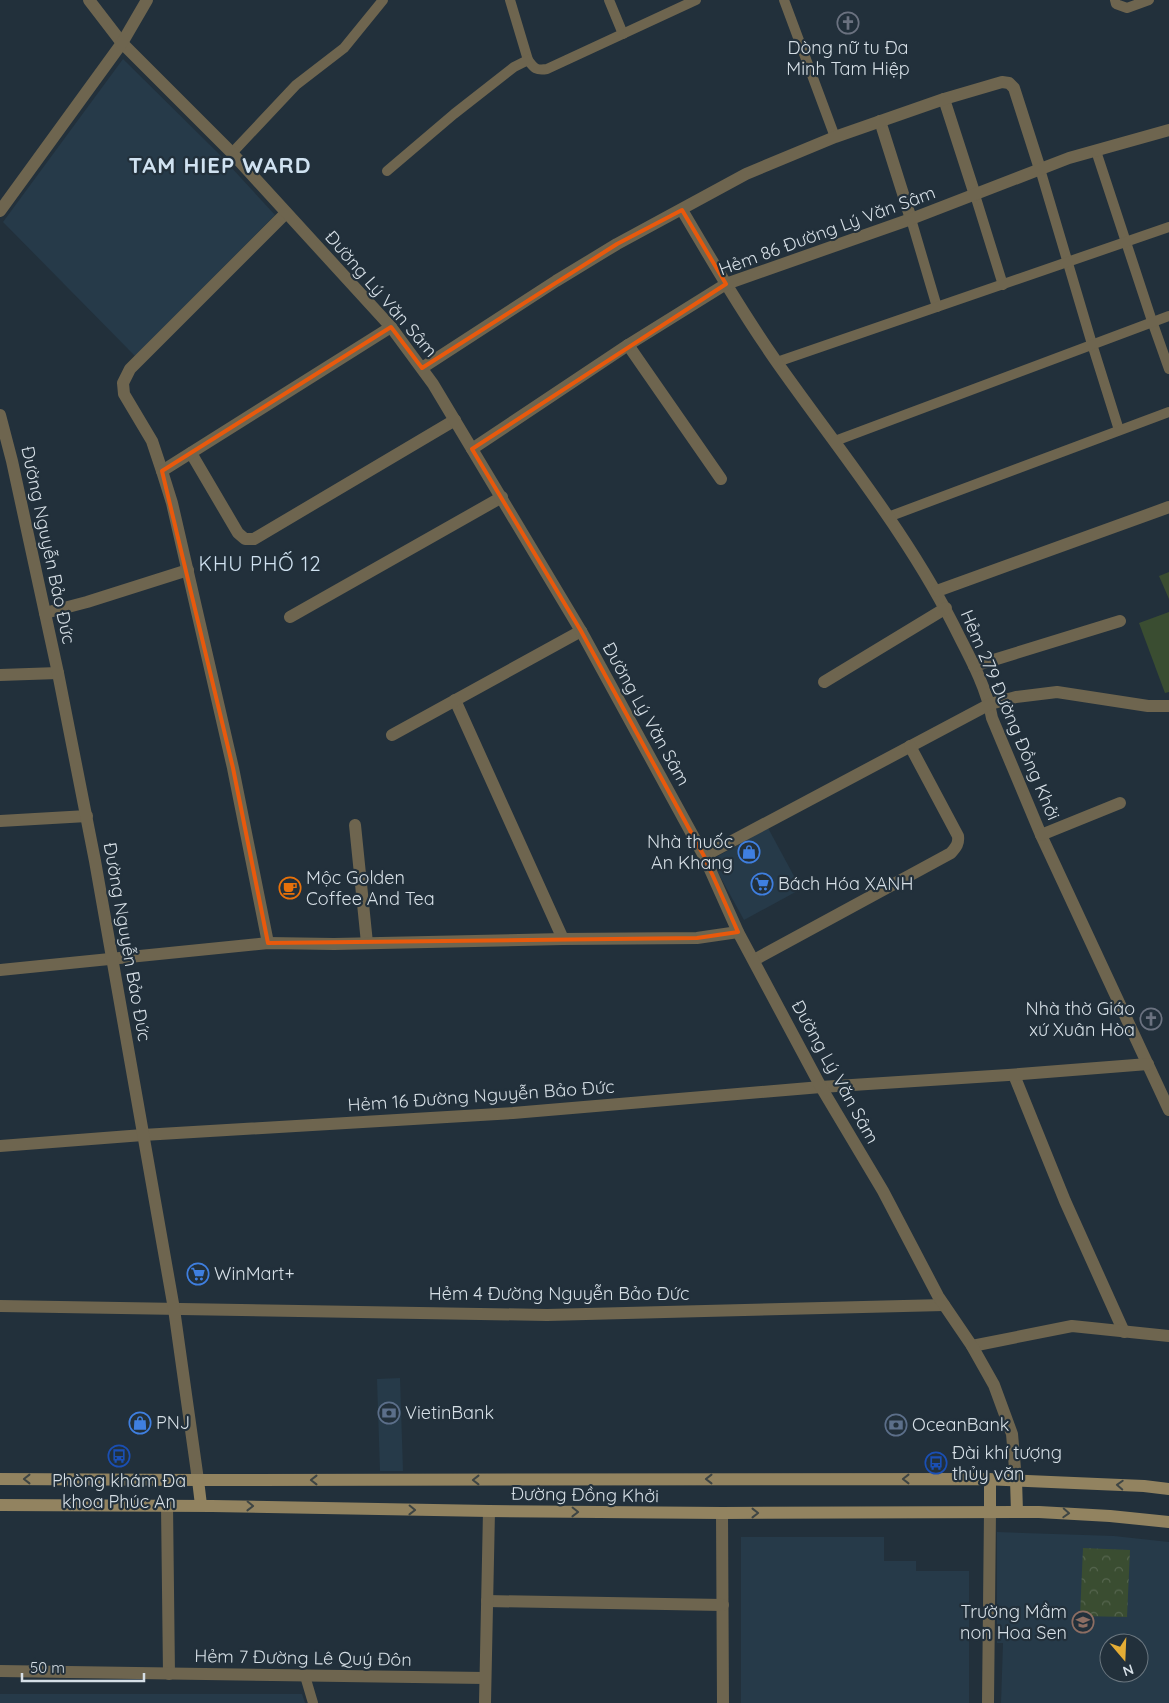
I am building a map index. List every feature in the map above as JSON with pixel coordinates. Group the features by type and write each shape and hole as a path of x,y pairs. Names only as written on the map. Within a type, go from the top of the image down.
{"main road":[{"name":"Đường Đồng Khởi","path":"0,1479 990,1479 1169,1488"},
{"path":"990,1479 990,1511"},
{"path":"198,1480 201,1506"},
{"path":"1016,1480 1017,1512"},
{"name":"Đường Đồng Khởi","path":"0,1505 167,1505 722,1513 990,1511 1091,1514 1169,1522"}],"street":[{"name":"Đường Lý Văn Sâm","path":"89,0 122,43 232,153 391,327 422,368 455,420 581,631 704,856 738,932 821,1088 883,1191 944,1305 972,1346 994,1385 1008,1420 1015,1457 1016,1480"},
{"path":"0,211 122,43 147,0"},
{"path":"422,368 610,248 746,174 835,137 944,99 1002,82 1009,83 1014,88 1040,169"},
{"path":"944,99 975,195"},
{"path":"880,121 911,219"},
{"name":"Hẻm 86 Đường Lý Văn Sâm","path":"472,449 628,345 726,284 911,219 1069,158 1169,130"},
{"name":"Hẻm 279 Đường Đồng Khởi","path":"682,210 726,284 777,362 835,441 937,591 974,666 990,704 992,718 1041,834 1169,1110"},
{"path":"268,943 233,768 172,503 152,442 124,394 124,383 130,368 286,213"},
{"path":"162,471 391,327"},
{"path":"628,345 721,479"},
{"name":"Đường Nguyễn Bảo Đức","path":"0,415 12,461 58,673 87,816 174,1309 198,1480"},
{"path":"191,453 238,533 244,539 254,539 455,420"},
{"path":"290,617 502,498"},
{"path":"937,591 1169,507"},
{"path":"45,614 188,570"},
{"path":"824,682 946,608"},
{"path":"974,666 1120,621"},
{"path":"392,735 581,631"},
{"path":"0,675 58,673"},
{"path":"704,856 990,704 1016,697 1057,692 1148,706 1169,706"},
{"path":"455,700 563,939"},
{"path":"754,960 956,848 959,842 958,836 910,746"},
{"path":"1041,834 1120,803"},
{"path":"0,821 87,816"},
{"path":"355,825 367,943"},
{"path":"0,970 268,943 696,938 738,932"},
{"name":"Hẻm 16 Đường Nguyễn Bảo Đức","path":"0,1146 143,1135 514,1113 1148,1064"},
{"path":"1014,1075 1065,1201 1124,1332"},
{"name":"Hẻm 4 Đường Nguyễn Bảo Đức","path":"0,1306 547,1315 944,1305"},
{"path":"972,1346 1072,1326 1169,1336"},
{"path":"167,1505 169,1674"},
{"path":"485,1703 489,1511"},
{"path":"988,1703 990,1511"},
{"path":"722,1513 723,1703"},
{"path":"487,1602 723,1605"},
{"name":"Hẻm 7 Đường Lê Quý Đôn","path":"0,1671 485,1678"}],"lane":[{"path":"232,153 296,85 344,48 383,0"},
{"path":"510,0 528,60 534,68 539,70 547,69 696,0"},
{"path":"609,0 623,34"},
{"path":"784,0 835,137"},
{"path":"1115,0 1116,4 1126,8 1149,0"},
{"path":"386,171 514,67 528,60"},
{"path":"1096,151 1169,369"},
{"path":"1040,169 1119,430"},
{"path":"975,195 1002,285"},
{"path":"911,219 937,307"},
{"path":"777,362 1169,228"},
{"path":"835,441 1169,316"},
{"path":"888,517 1169,412"},
{"path":"305,1676 314,1703"}],"highlighted area":[{"path":"682,210 726,284 472,449 581,631 704,856 738,932 697,938 268,943 233,768 162,471 391,327 422,368 617,244"}],"shaded area":[{"path":"123,59 218,153 275,215 135,356 3,222"},
{"name":"Bách Hóa XANH","path":"768,828 801,889 744,920 711,860"},
{"name":"VietinBank","path":"400,1378 403,1471 380,1471 377,1379"},
{"name":"Trường Mầm non Hoa Sen","path":"997,1532 1114,1536 1169,1542 1169,1703 1001,1703 1003,1643 997,1643"},
{"path":"741,1537 884,1537 884,1561 916,1561 916,1571 969,1571 969,1703 741,1703"},
{"path":"0,1694 302,1694 305,1703 0,1703"}],"green space":[{"path":"1169,572 1169,599 1159,576"},
{"path":"1169,612 1169,692 1165,693 1139,623"},
{"path":"1083,1548 1130,1550 1127,1617 1080,1616"}],"place":[{"name":"Dòng nữ tu Đa Minh Tam Hiệp","path":"848,23"},
{"name":"Nhà thuốc An Khang","path":"749,852"},
{"name":"Bách Hóa XANH","path":"762,884"},
{"name":"Mộc Golden Coffee And Tea","path":"290,888"},
{"name":"Nhà thờ Giáo xứ Xuân Hòa","path":"1151,1019"},
{"name":"WinMart+","path":"198,1274"},
{"name":"VietinBank","path":"389,1413"},
{"name":"PNJ","path":"140,1423"},
{"name":"OceanBank","path":"896,1425"},
{"name":"Phòng khám Đa khoa Phúc An","path":"119,1456"},
{"name":"Đài khí tượng thủy văn","path":"936,1463"},
{"name":"Trường Mầm non Hoa Sen","path":"1083,1622"}],"district":[{"name":"TAM HIEP WARD","path":"220,165"},
{"name":"KHU PHỐ 12","path":"260,564"}]}
